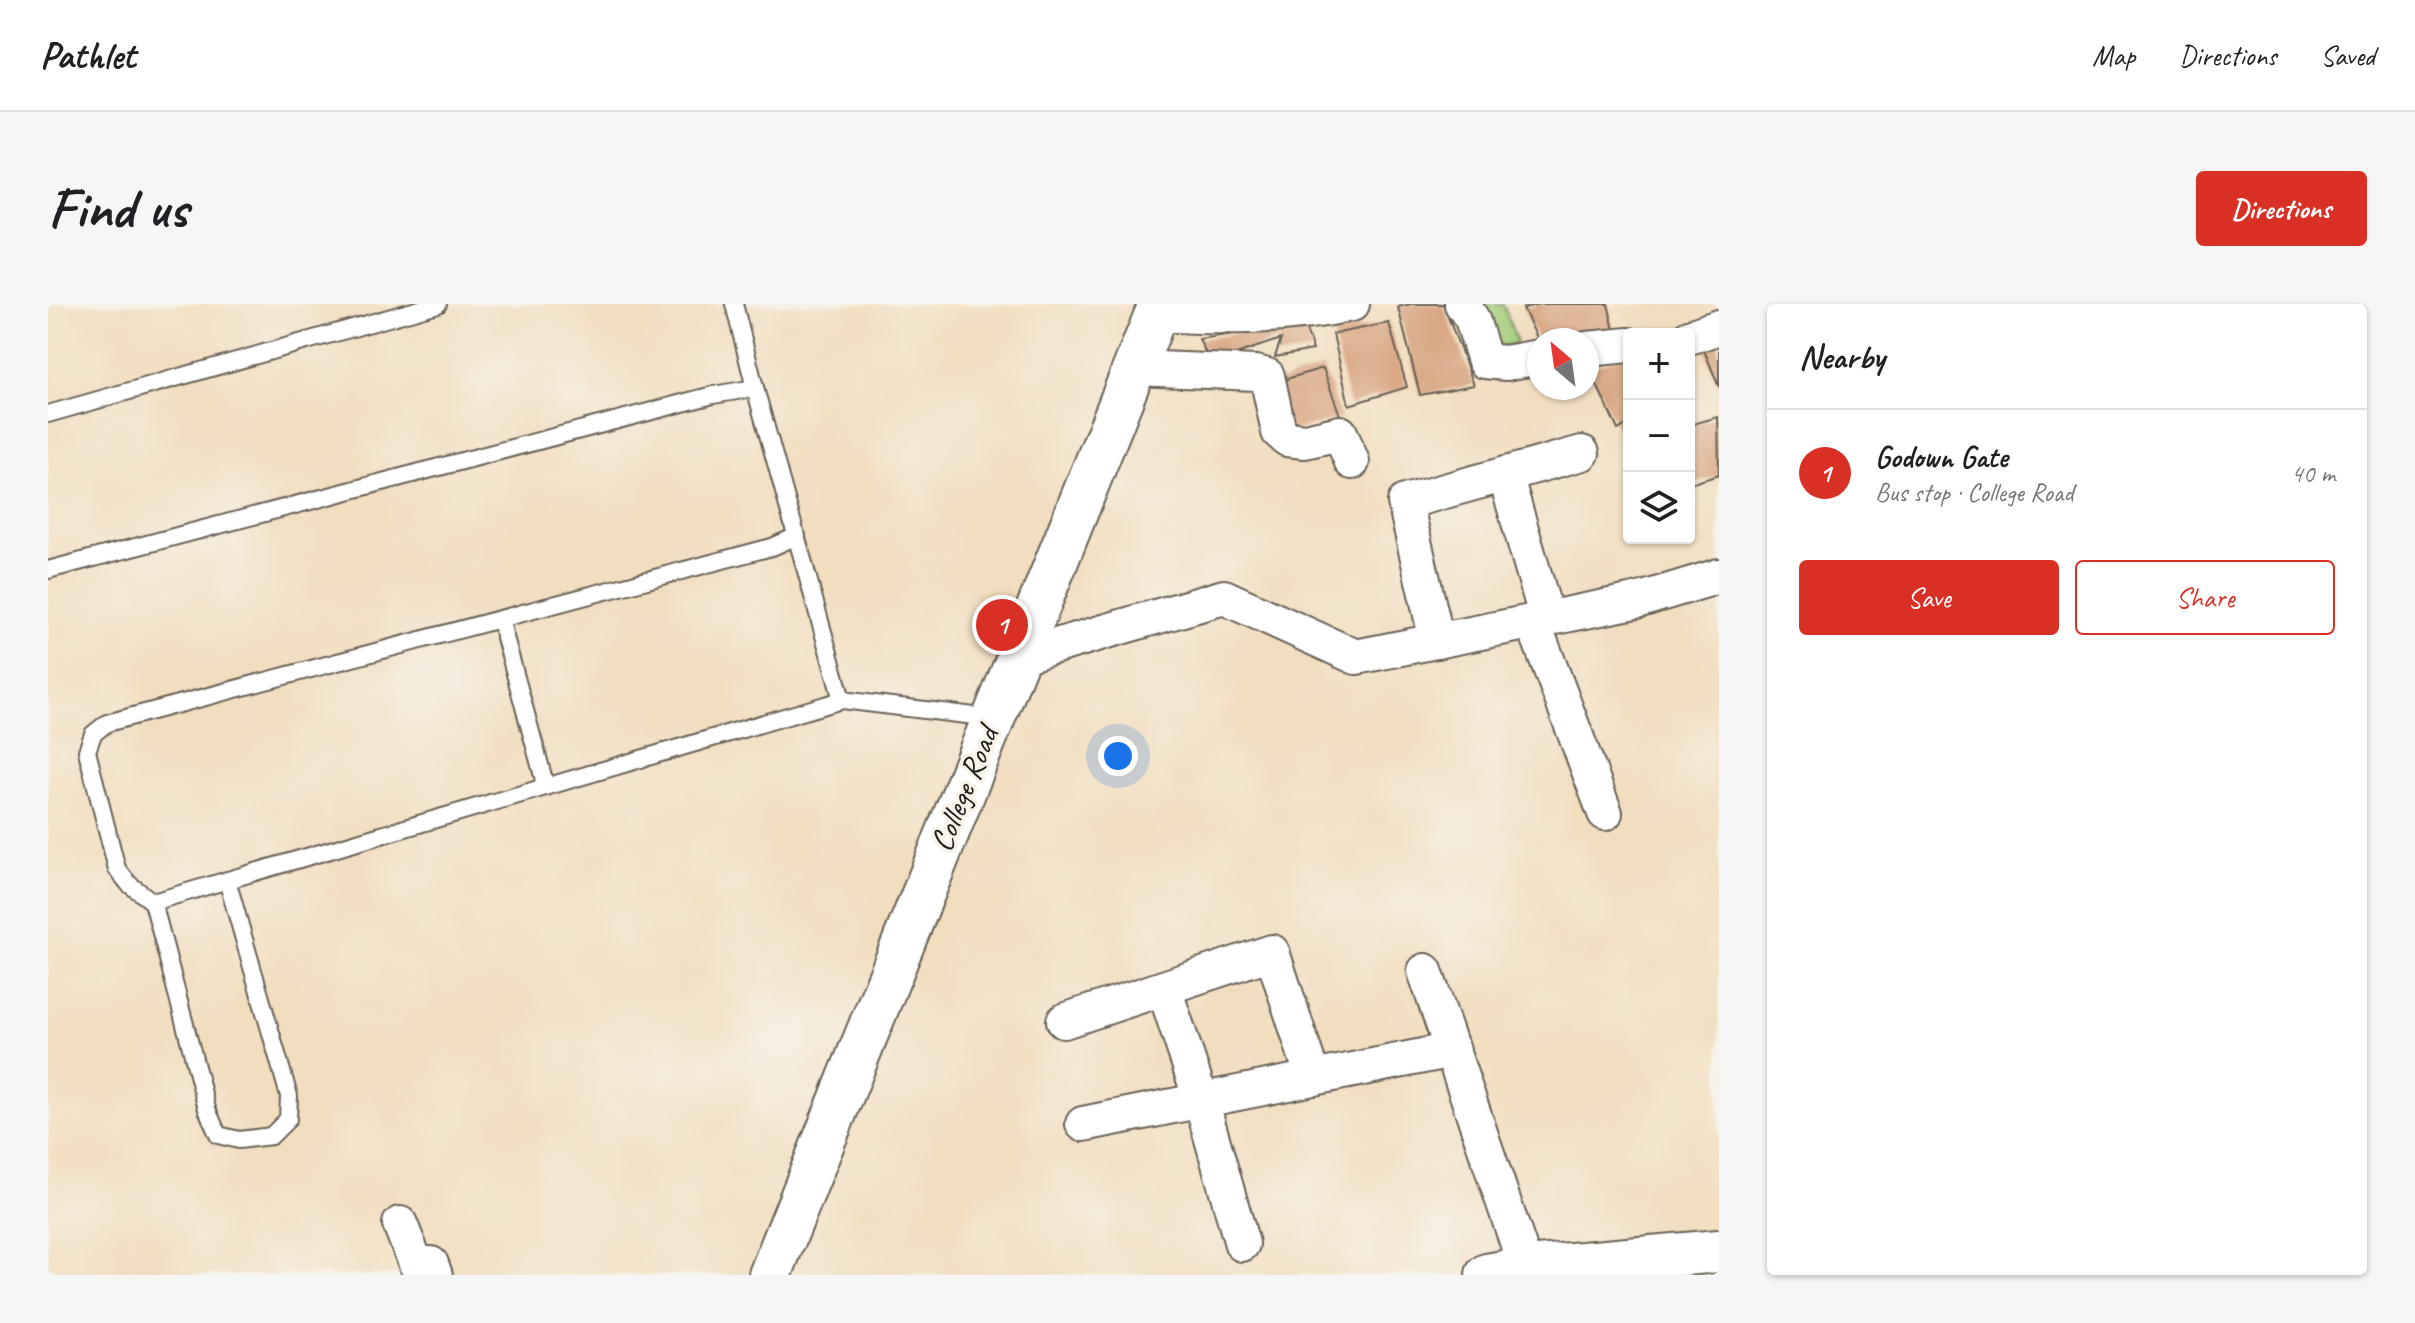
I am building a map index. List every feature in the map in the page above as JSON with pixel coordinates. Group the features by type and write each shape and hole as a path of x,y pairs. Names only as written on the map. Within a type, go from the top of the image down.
{"street":[{"path":"1158,309 1209,318 1303,313 1352,304"},
{"path":"1462,304 1472,319 1485,361 1506,363 1527,359"},
{"name":"College Road","path":"770,1275 1158,309"},
{"path":"1695,335 1719,327"},
{"path":"1599,348 1623,346"},
{"path":"1134,368 1267,376 1279,432 1287,439 1305,441 1340,433 1352,462"},
{"path":"1437,641 1405,502 1582,453"},
{"path":"1505,474 1540,620 1605,813"},
{"path":"1018,657 1224,597 1356,657 1640,600 1719,576"},
{"path":"1064,1021 1272,952 1313,1078"},
{"path":"1425,971 1453,1050 1507,1271 1719,1251"},
{"path":"1164,988 1201,1100 1242,1244"},
{"path":"1083,1124 1453,1050"},
{"path":"400,1224 416,1264 431,1264 435,1275"}],"lane":[{"path":"48,414 438,304"},
{"path":"734,304 842,700"},
{"path":"48,570 713,395 755,388"},
{"path":"227,880 289,1096 288,1119 271,1136 239,1140 218,1135 207,1109 153,902 129,884 117,869 87,751 93,734 107,723 772,547 797,536"},
{"path":"500,619 546,787"},
{"path":"153,902 842,700 993,718"}],"green space":[{"path":"1475,304 1503,304 1517,343 1492,349"}],"building":[{"path":"1443,304 1474,385 1420,395 1398,307"},
{"path":"1541,304 1608,304 1614,330 1599,333 1599,328 1532,328 1523,308"},
{"path":"1389,323 1407,387 1349,405 1333,334"},
{"path":"1304,324 1313,350 1275,357 1281,339 1233,355 1208,358 1199,339"},
{"path":"1719,340 1719,387 1702,345"},
{"path":"1623,357 1623,427 1618,430 1599,389 1599,365"},
{"path":"1323,368 1341,418 1292,431 1273,383"},
{"path":"1718,417 1719,475 1695,482 1695,472 1695,423"}],"place":[{"name":"Godown Gate","path":"1002,625"}]}
